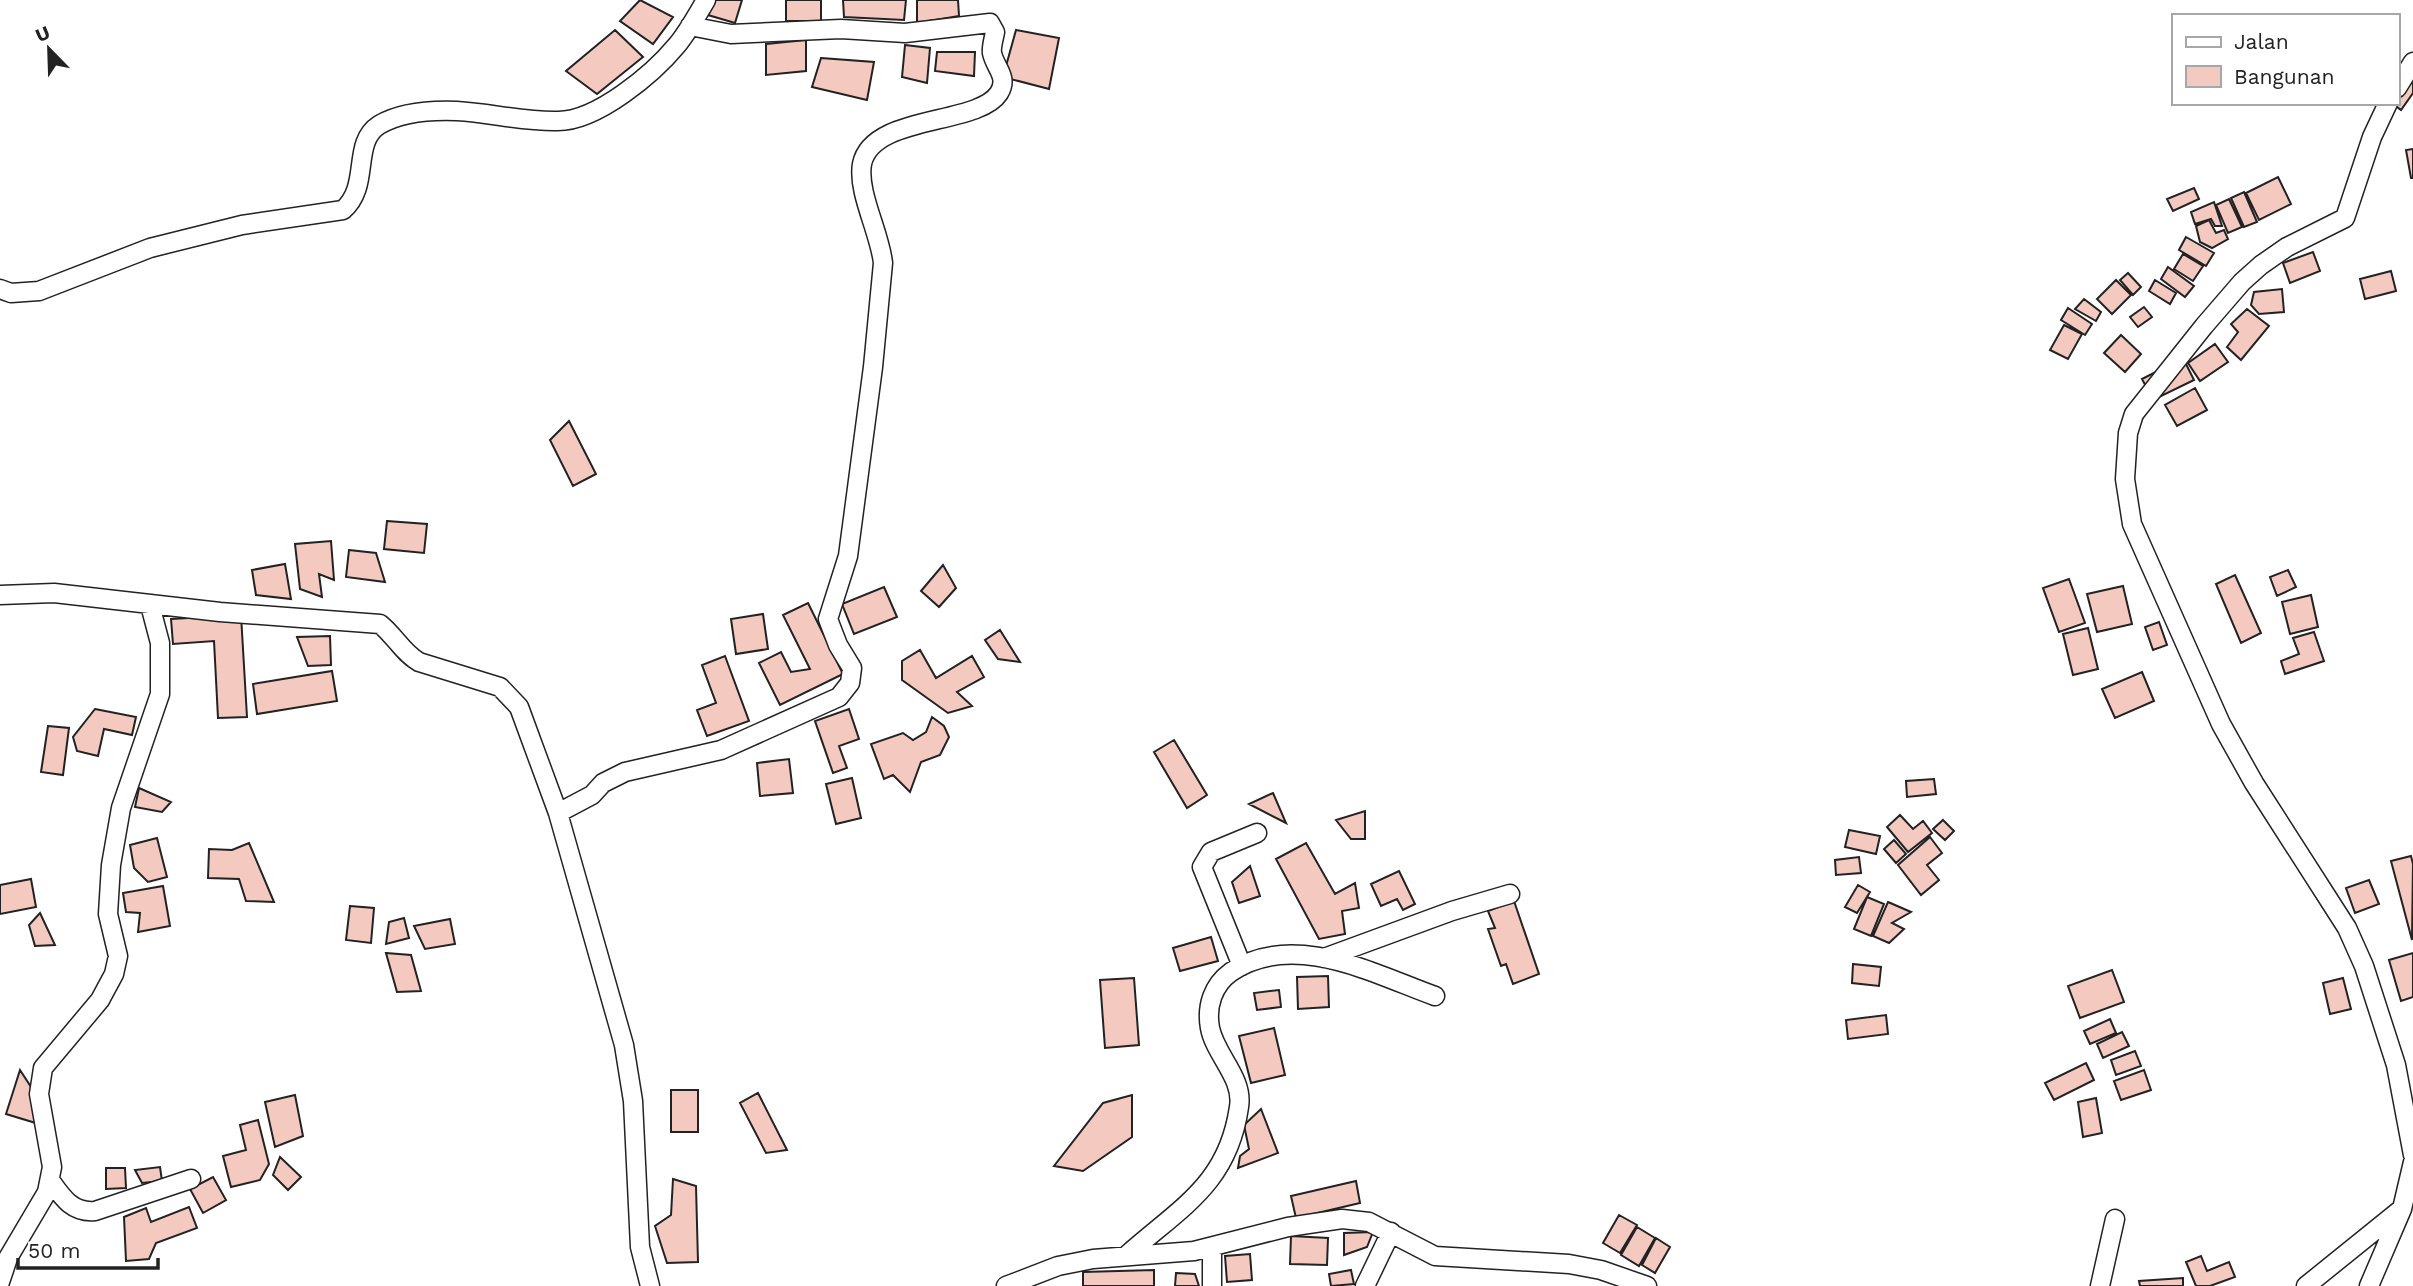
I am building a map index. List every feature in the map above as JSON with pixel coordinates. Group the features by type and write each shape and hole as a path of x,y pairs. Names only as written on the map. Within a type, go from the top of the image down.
{"street":[{"path":"0,289 11,293 39,291 150,248 242,225 343,210 354,200 362,176 366,140 377,127 391,119 441,110 560,122 582,117 614,100 677,45 706,0"},
{"path":"558,813 592,795 603,782 625,772 721,750 839,697 850,683 852,668 838,645 828,619 848,556 858,464 873,367 883,263 881,246 861,176 862,162 868,149 879,140 915,125 985,105 1000,92 1003,77 992,52 995,28 985,23 905,33 841,29 731,34 690,26"},
{"path":"2399,86 2413,62"},
{"path":"2387,105 2372,137 2345,218 2287,247 2261,265 2242,282 2204,326 2134,414 2128,433 2125,479 2132,524 2221,724 2254,783 2347,928 2364,966 2396,1065 2413,1155"},
{"path":"0,595 54,593 150,605 380,624 397,639 410,657 419,662 500,687 509,694 519,707 558,813 626,1057 633,1101 639,1237 650,1286"},
{"path":"0,1282 8,1258 37,1211 50,1180 50,1145 39,1094 43,1068 100,1000 114,974 118,956 108,914 111,865 121,808 160,694 160,643 150,605"},
{"path":"1242,967 1202,867 1211,852 1257,833"},
{"path":"1324,957 1452,911 1510,894"},
{"path":"1127,1255 1209,1184 1225,1157 1240,1095 1210,1028 1209,1008 1213,990 1223,978 1242,967 1278,955 1324,957 1348,963 1435,996"},
{"path":"2369,1286 2402,1209 2413,1162"},
{"path":"50,1180 66,1202 83,1212 95,1211 191,1179"},
{"path":"2306,1286 2402,1209"},
{"path":"2100,1286 2115,1219"},
{"path":"1006,1286 1058,1266 1127,1255 1212,1248 1317,1221 1368,1222 1391,1231 1434,1256 1569,1264 1601,1270 1647,1286"},
{"path":"1365,1286 1391,1231"},
{"path":"1212,1248 1212,1286"}],"building":[{"path":"640,0 673,17 653,44 620,21"},
{"path":"715,0 742,0 735,23 708,15"},
{"path":"786,0 821,0 821,21 786,21"},
{"path":"843,0 906,0 904,20 844,17"},
{"path":"917,0 958,0 959,16 917,23"},
{"path":"615,30 643,57 597,94 566,71"},
{"path":"1016,30 1059,38 1049,89 1003,77"},
{"path":"806,40 806,71 766,75 766,44"},
{"path":"905,45 930,48 927,83 902,77"},
{"path":"937,52 975,52 974,76 935,71"},
{"path":"821,58 874,62 867,100 812,87"},
{"path":"2399,75 2413,84 2413,93 2401,110 2395,105 2399,105"},
{"path":"2413,149 2413,178 2411,178 2406,150"},
{"path":"2278,177 2291,204 2259,220 2246,193"},
{"path":"2194,188 2199,199 2173,211 2167,199"},
{"path":"2244,192 2257,222 2244,227 2231,198"},
{"path":"2229,199 2242,227 2228,233 2216,205"},
{"path":"2214,202 2222,226 2215,226 2211,219 2195,224 2191,212"},
{"path":"2209,220 2216,233 2224,230 2228,239 2212,248 2200,242 2196,226"},
{"path":"2186,237 2214,253 2206,266 2179,250"},
{"path":"2313,252 2320,271 2290,283 2283,263"},
{"path":"2183,254 2203,266 2193,281 2174,269"},
{"path":"2168,267 2194,286 2185,297 2161,279"},
{"path":"2391,271 2396,291 2365,299 2360,279"},
{"path":"2128,273 2141,287 2133,295 2120,280"},
{"path":"2116,280 2131,295 2112,314 2097,299"},
{"path":"2155,280 2176,293 2170,304 2149,291"},
{"path":"2282,289 2284,312 2259,314 2251,305 2254,292"},
{"path":"2084,299 2101,312 2096,321 2075,309"},
{"path":"2144,307 2152,317 2138,327 2130,317"},
{"path":"2068,308 2092,324 2085,335 2061,320"},
{"path":"2247,309 2269,326 2241,360 2227,347 2238,332 2231,324"},
{"path":"2064,325 2082,334 2068,359 2050,350"},
{"path":"2121,335 2141,354 2125,372 2104,353"},
{"path":"2215,344 2228,362 2200,381 2188,363"},
{"path":"2183,358 2194,380 2153,400 2142,379"},
{"path":"2195,388 2207,410 2177,426 2165,405"},
{"path":"569,421 596,474 573,486 550,440"},
{"path":"387,521 427,524 424,553 384,549"},
{"path":"331,541 334,580 319,574 322,597 300,589 295,544"},
{"path":"349,550 376,553 385,582 346,577"},
{"path":"285,564 291,599 256,595 252,570"},
{"path":"943,565 956,588 939,607 921,591"},
{"path":"2288,570 2296,587 2277,596 2270,577"},
{"path":"2235,575 2261,633 2241,643 2216,584"},
{"path":"2069,579 2085,623 2059,632 2043,588"},
{"path":"2123,586 2132,624 2097,632 2087,594"},
{"path":"884,587 897,617 854,634 842,604"},
{"path":"2311,595 2318,627 2290,634 2282,602"},
{"path":"808,603 843,674 780,705 759,663 781,652 791,672 810,669 783,615"},
{"path":"763,614 768,649 736,654 731,619"},
{"path":"241,615 247,717 218,718 214,641 173,644 171,619"},
{"path":"2159,622 2167,645 2153,650 2145,627"},
{"path":"2088,628 2098,669 2073,675 2063,634"},
{"path":"1000,630 1020,662 998,659 985,640"},
{"path":"2314,632 2324,661 2285,674 2281,661 2299,654 2293,638"},
{"path":"330,636 331,665 308,666 297,637"},
{"path":"920,650 936,678 972,656 984,677 957,692 972,706 948,713 902,680 902,661"},
{"path":"725,656 749,721 707,736 697,710 716,703 702,665"},
{"path":"332,671 337,701 257,714 253,684"},
{"path":"2142,672 2154,701 2115,718 2102,689"},
{"path":"95,709 136,717 132,735 104,729 98,756 77,751 73,737"},
{"path":"849,709 859,739 839,746 847,768 833,773 815,721"},
{"path":"932,717 944,726 949,737 940,755 921,762 910,792 893,775 884,779 871,744 903,733 913,740 926,732"},
{"path":"48,726 69,728 63,775 41,772"},
{"path":"1174,740 1207,795 1187,808 1154,752"},
{"path":"789,759 793,793 760,796 757,763"},
{"path":"852,778 861,818 836,824 826,784"},
{"path":"1934,779 1936,794 1907,797 1906,781"},
{"path":"139,788 171,802 162,812 135,807"},
{"path":"1273,793 1286,823 1249,804"},
{"path":"1365,811 1365,839 1351,839 1336,820"},
{"path":"1900,815 1913,829 1923,821 1932,833 1908,852 1887,827"},
{"path":"1943,820 1954,831 1945,840 1933,829"},
{"path":"1849,830 1880,836 1876,854 1845,847"},
{"path":"1930,837 1942,853 1927,865 1939,880 1921,895 1898,865"},
{"path":"157,838 167,877 148,882 134,868 130,845"},
{"path":"1894,840 1906,854 1896,863 1884,849"},
{"path":"249,843 274,902 246,901 239,879 208,878 209,849 232,850"},
{"path":"1306,843 1335,894 1355,883 1359,908 1342,911 1345,934 1319,939 1276,859"},
{"path":"2411,856 2413,864 2412,940 2391,861"},
{"path":"1859,857 1861,873 1836,875 1835,860"},
{"path":"1250,866 1260,896 1239,903 1232,882"},
{"path":"1399,871 1415,904 1403,910 1397,899 1381,906 1371,884"},
{"path":"31,879 36,907 0,914 0,885"},
{"path":"2369,880 2379,904 2355,913 2346,888"},
{"path":"1858,885 1870,892 1857,913 1845,907"},
{"path":"163,886 170,926 138,932 140,913 126,912 123,893"},
{"path":"1867,897 1884,904 1871,936 1854,929"},
{"path":"1514,901 1539,974 1513,984 1506,964 1501,966 1488,929 1495,928 1488,911"},
{"path":"1888,902 1911,912 1892,923 1904,929 1889,943 1873,936"},
{"path":"350,906 374,908 371,943 346,940"},
{"path":"40,913 55,945 35,946 29,925"},
{"path":"404,918 409,938 386,944 389,922"},
{"path":"450,919 455,944 425,949 414,926"},
{"path":"1211,937 1218,961 1180,971 1173,948"},
{"path":"386,953 411,955 421,991 397,992"},
{"path":"2413,953 2413,997 2401,1001 2389,960"},
{"path":"1853,964 1881,967 1879,986 1852,983"},
{"path":"2112,970 2124,1002 2080,1018 2068,986"},
{"path":"1328,976 1329,1007 1298,1009 1297,977"},
{"path":"1134,978 1139,1045 1105,1048 1100,980"},
{"path":"2343,978 2351,1009 2330,1014 2323,983"},
{"path":"1279,990 1281,1007 1257,1010 1254,993"},
{"path":"1886,1015 1888,1034 1848,1039 1846,1020"},
{"path":"2110,1019 2116,1033 2090,1044 2084,1031"},
{"path":"1274,1028 1285,1075 1251,1083 1239,1036"},
{"path":"2122,1032 2129,1046 2103,1058 2097,1044"},
{"path":"2135,1051 2141,1066 2116,1075 2111,1060"},
{"path":"2086,1063 2094,1080 2054,1100 2045,1083"},
{"path":"20,1070 31,1087 39,1124 6,1114"},
{"path":"2144,1070 2151,1090 2121,1100 2114,1081"},
{"path":"671,1090 698,1090 698,1132 671,1132"},
{"path":"758,1093 787,1150 766,1153 740,1103"},
{"path":"295,1095 303,1136 275,1147 265,1102"},
{"path":"1132,1095 1132,1137 1083,1171 1054,1166 1103,1103"},
{"path":"2096,1098 2102,1133 2083,1137 2078,1102"},
{"path":"1261,1109 1278,1153 1238,1168 1240,1156 1249,1149 1244,1125"},
{"path":"258,1120 269,1164 260,1180 231,1187 223,1156 246,1150 240,1125"},
{"path":"280,1157 301,1177 288,1190 273,1175"},
{"path":"160,1167 162,1181 142,1183 135,1170"},
{"path":"106,1168 125,1168 126,1188 106,1189"},
{"path":"213,1177 226,1200 203,1213 190,1189"},
{"path":"673,1179 696,1186 698,1262 667,1263 655,1226 671,1215"},
{"path":"1356,1181 1360,1203 1296,1218 1291,1196"},
{"path":"189,1207 197,1228 156,1243 149,1259 126,1261 124,1217 146,1208 151,1222"},
{"path":"1619,1215 1637,1225 1620,1253 1603,1243"},
{"path":"1637,1227 1655,1238 1639,1266 1621,1255"},
{"path":"1373,1232 1367,1247 1344,1255 1344,1233"},
{"path":"1291,1236 1328,1238 1327,1265 1290,1264"},
{"path":"1656,1238 1670,1247 1655,1273 1642,1265"},
{"path":"1250,1254 1252,1280 1227,1282 1225,1256"},
{"path":"2201,1256 2207,1271 2229,1262 2235,1277 2210,1286 2196,1286 2186,1262"},
{"path":"1154,1270 1154,1286 1083,1286 1083,1272"},
{"path":"1351,1270 1354,1284 1331,1286 1329,1274"},
{"path":"1176,1273 1195,1274 1199,1286 1175,1286"},
{"path":"2183,1278 2183,1286 2140,1286 2139,1281"}]}
